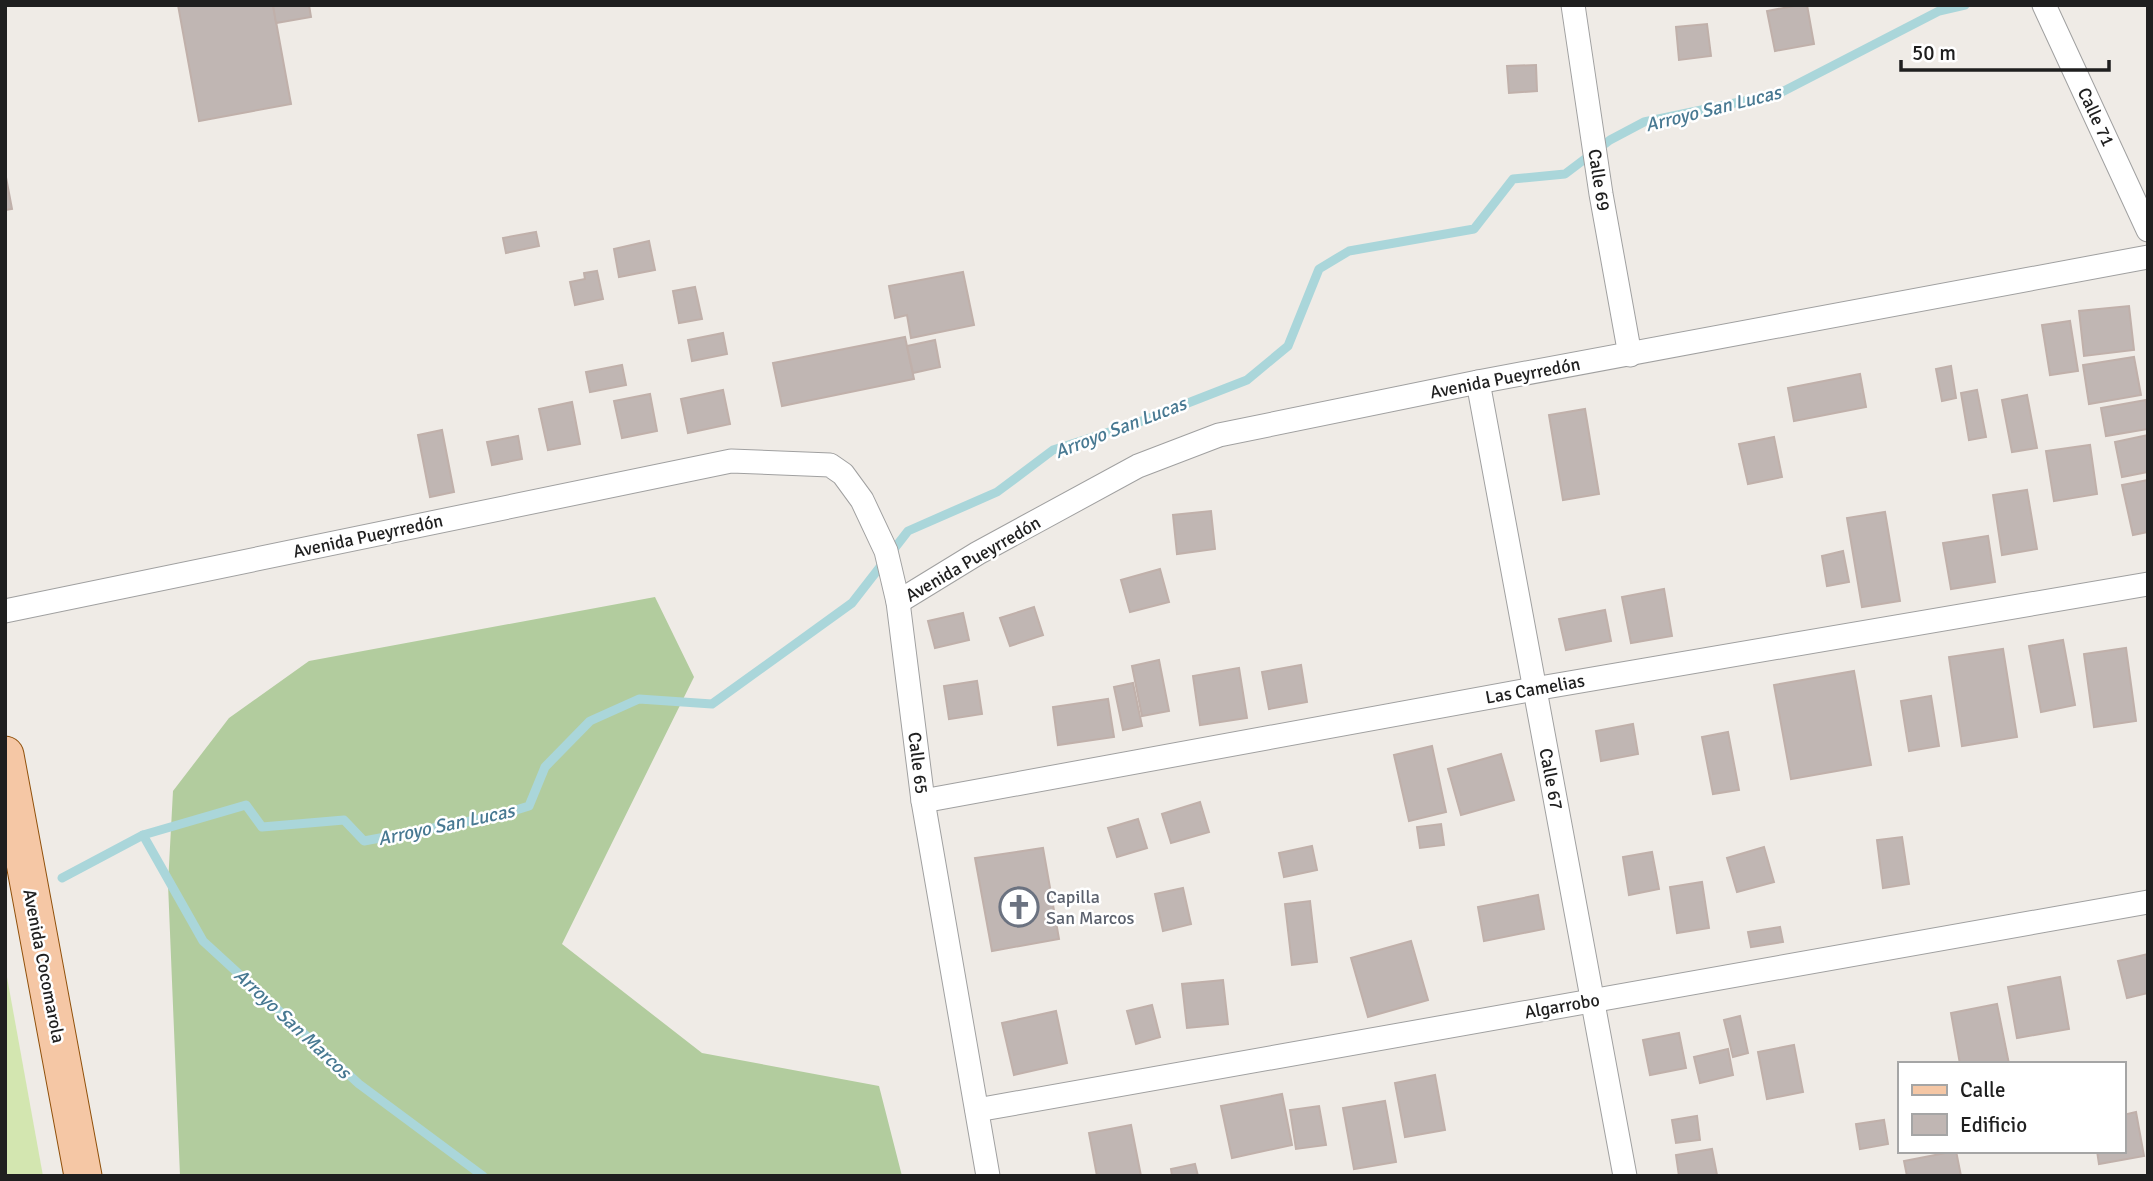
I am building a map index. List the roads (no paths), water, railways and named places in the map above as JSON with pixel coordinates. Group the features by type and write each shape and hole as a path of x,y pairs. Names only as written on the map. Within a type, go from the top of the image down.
{"main road":[{"name":"Avenida Cocomarola","path":"5,755 83,1176"}],"street":[{"name":"Calle 69","path":"1573,5 1597,171 1630,355"},
{"name":"Calle 71","path":"2044,5 2148,230"},
{"name":"Avenida Pueyrredón","path":"898,602 978,553 1138,466 1219,435 1478,382 2148,257"},
{"name":"Calle 67","path":"1478,382 1625,1176"},
{"name":"Avenida Pueyrredón","path":"5,611 731,461"},
{"name":"Calle 65","path":"731,461 830,465 843,474 862,500 886,551 898,602 923,801 988,1176"},
{"name":"Las Camelias","path":"923,801 1534,689 2148,584"},
{"name":"Algarrobo","path":"977,1110 2148,902"}],"waterway":[{"name":"Arroyo San Lucas","path":"62,878 143,835 246,805 262,827 344,820 364,841 497,816 529,806 545,767 590,721 639,699 712,704 852,603 908,531 997,492 1053,450 1134,424 1247,380 1288,346 1319,269 1349,251 1474,229 1513,179 1565,174 1610,140 1644,122 1778,94 1939,11 1965,5"},
{"name":"Arroyo San Marcos","path":"143,835 203,941 359,1084 483,1176"}],"place":[{"name":"Capilla San Marcos","path":"1019,907"}]}
